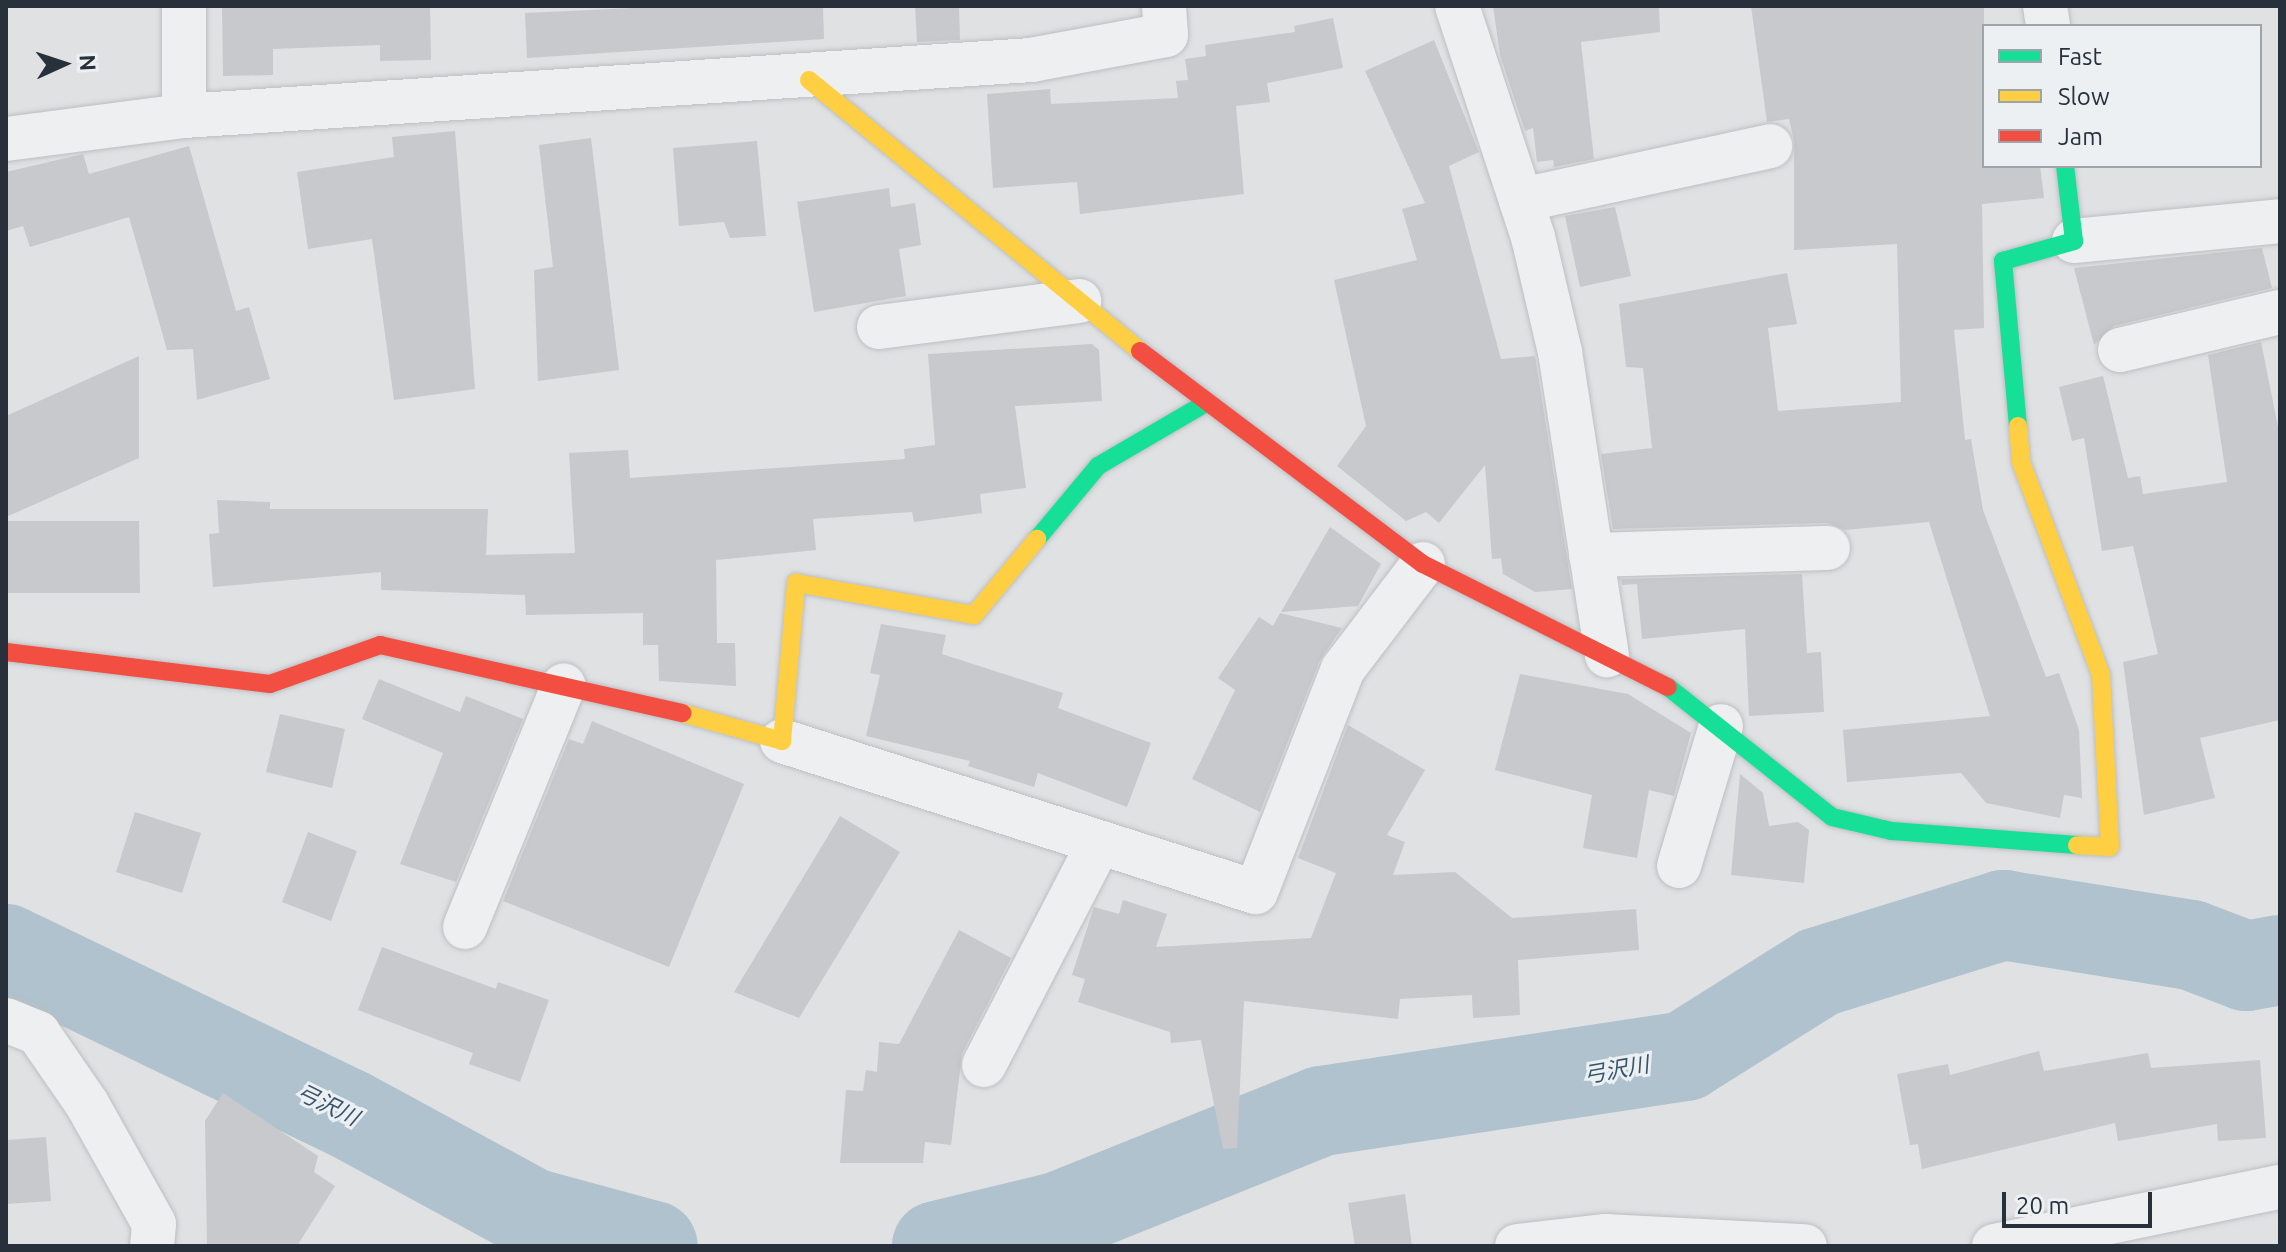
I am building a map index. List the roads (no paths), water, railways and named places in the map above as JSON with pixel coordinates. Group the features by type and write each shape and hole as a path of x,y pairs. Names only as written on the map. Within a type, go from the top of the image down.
{"street":[{"path":"184,6 184,116"},
{"path":"6,139 184,116 809,80 1031,60 1166,35 1164,6"},
{"path":"1457,6 1521,200 1560,352 1607,655"},
{"path":"809,80 1204,404 1423,564 1681,693 1832,817 1891,831 2110,847 2101,675 2021,462 2003,261 2074,241 2280,221"},
{"path":"1521,200 1770,146"},
{"path":"2065,168 2074,241"},
{"path":"879,327 1079,301"},
{"path":"2120,350 2280,312"},
{"path":"782,741 796,583 974,615 1098,466 1204,404"},
{"path":"1591,555 1828,548"},
{"path":"6,652 270,684 380,645 564,685 782,741 1256,892 1343,669 1423,564"},
{"path":"465,927 564,685"},
{"path":"1679,866 1721,726"},
{"path":"984,1065 1099,843"},
{"path":"6,1020 38,1033 87,1104 154,1224 152,1246"},
{"path":"1994,1246 2280,1187"},
{"path":"1517,1246 1606,1241 1805,1246"}],"waterway":[{"name":"弓沢川","path":"937,1246 1058,1217 1322,1111 1685,1056 1819,972 2003,915 2191,945 2246,966 2280,960"},
{"name":"弓沢川","path":"6,949 349,1114 531,1213 653,1246"}]}
